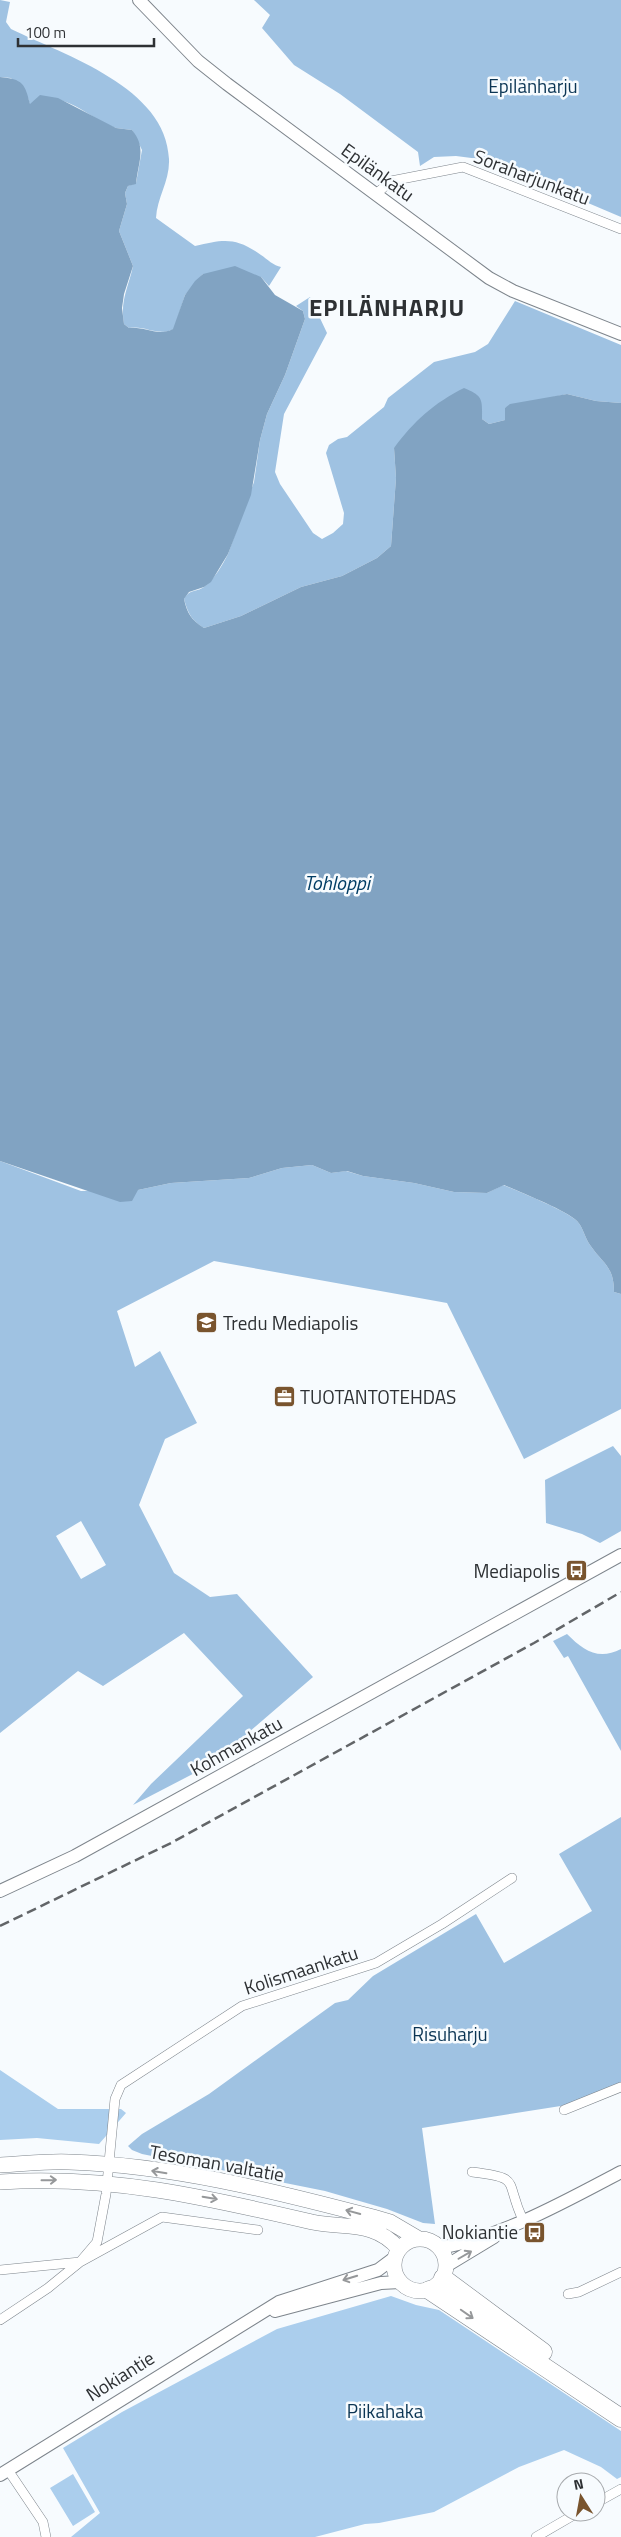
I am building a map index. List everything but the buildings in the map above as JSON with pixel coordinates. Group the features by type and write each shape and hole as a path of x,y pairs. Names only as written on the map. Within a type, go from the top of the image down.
{"highway":[{"path":"445,2272 534,2346 621,2404"},
{"path":"429,2290 621,2418"}],"main road":[{"name":"Tesoman valtatie","path":"0,2165 69,2162 109,2165 225,2182 294,2197 390,2222 419,2239"},
{"name":"Tesoman valtatie","path":"0,2182 61,2180 107,2183 247,2205 330,2226 374,2230 387,2236 396,2253"},
{"path":"419,2239 428,2241 440,2248 445,2272 429,2290 415,2290 400,2282 395,2274 396,2253 409,2242 419,2239"}],"street":[{"name":"Epilänkatu","path":"139,0 198,61 496,283 621,334"},
{"name":"Soraharjunkatu","path":"376,194 391,181 463,166 621,229"},
{"name":"Kohmankatu","path":"0,1891 75,1856 621,1555"},
{"name":"Kolismaankatu","path":"80,2262 97,2242 107,2183 114,2099 121,2085 242,2006 376,1963 442,1924 512,1878"},
{"path":"564,2110 621,2087"},
{"path":"472,2172 506,2177 510,2182 523,2220"},
{"path":"445,2272 504,2230 621,2172"},
{"path":"0,2320 48,2288 80,2262 162,2217 258,2230"},
{"path":"440,2248 460,2244 504,2230"},
{"name":"Nokiantie","path":"4,2472 158,2375 263,2314 279,2302 298,2294 378,2270 396,2253"},
{"path":"0,2270 80,2262"},
{"path":"568,2294 580,2292 621,2272"},
{"name":"Nokiantie","path":"263,2314 381,2283 400,2282"},
{"path":"4,2472 43,2522 46,2537"},
{"path":"606,2497 621,2489"},
{"path":"536,2537 562,2522"}],"green space":[{"path":"0,0 10,2 6,22 11,29 110,77 132,93 151,112 164,134 169,159 168,175 156,218 195,246 230,241 252,249 273,264 281,267 269,286 261,277 203,274 185,295 174,329 162,332 129,328 124,324 124,301 133,266 119,231 127,204 125,193 128,186 136,183 142,150 132,130 116,128 106,124 74,105 52,98 30,105 28,98 11,78 0,77"},
{"name":"Epilänharju","path":"254,0 621,0 621,217 487,160 456,156 434,157 420,166 418,152 340,94 294,65 262,28 270,15"},
{"path":"310,297 327,333 284,414 275,472 280,484 313,533 322,539 333,533 343,524 344,513 326,453 329,445 338,439 347,437 384,407 388,398 434,362 475,352 488,344 515,301 621,345 621,403 596,401 567,394 505,408 505,420 489,424 482,419 394,448 396,478 391,546 377,558 342,576 301,587 241,616 204,628 191,616 184,599 189,593 201,589 208,584 218,572 228,554 254,482 260,440 267,414 285,375 305,319 303,311 296,306"},
{"path":"0,1161 81,1191 138,1190 171,1183 249,1178 282,1168 312,1165 331,1173 346,1171 363,1176 414,1183 454,1192 487,1193 503,1185 553,1207 577,1221 590,1245 610,1271 614,1283 614,1292 621,1294 621,1409 524,1459 447,1303 214,1261 117,1311 135,1367 160,1351 197,1423 165,1439 139,1505 174,1573 210,1597 237,1594 313,1677 212,1764 133,1805 151,1784 243,1696 184,1633 103,1686 78,1671 0,1733","holes":["81,1521 106,1565 81,1579 56,1536"]},
{"path":"613,1446 621,1456 621,1531 600,1543 582,1534 546,1523 545,1480"},
{"path":"567,1634 585,1649 598,1654 621,1649 621,1751 568,1656 564,1658 553,1641"},
{"name":"Risuharju","path":"621,1817 621,2083 567,2105 422,2128 435,2224 423,2223 387,2209 325,2191 142,2154 128,2146 142,2134 209,2094 335,2003 348,2000 373,1976 476,1914 504,1963 592,1911 559,1854"},
{"path":"0,2070 58,2109 121,2109 126,2113 99,2144 37,2138 0,2140"},
{"name":"Piikahaka","path":"391,2296 416,2305 439,2310 621,2431 621,2477 617,2479 601,2467 564,2450 519,2467 434,2512 365,2524 315,2537 71,2537 100,2513 63,2448 122,2412 277,2329"},
{"path":"73,2474 95,2512 73,2526 50,2488"}],"water":[{"name":"Tohloppi","path":"0,77 14,79 22,84 30,104 40,95 58,98 116,128 132,130 137,137 140,156 136,184 128,186 125,193 127,204 119,231 133,266 124,294 122,308 124,324 129,328 140,328 156,332 173,329 185,295 195,281 203,274 235,266 261,277 275,295 303,311 305,319 285,375 267,414 260,440 251,495 228,554 211,582 204,587 189,592 184,599 190,616 204,628 241,616 301,587 342,576 377,558 391,546 396,478 394,448 409,429 425,414 443,400 464,388 481,399 482,419 489,424 505,420 505,408 510,404 567,394 596,401 621,403 621,1294 614,1292 614,1283 610,1271 590,1245 577,1221 553,1207 504,1185 487,1193 454,1192 414,1183 363,1176 347,1171 331,1173 312,1165 282,1168 249,1178 171,1183 138,1190 132,1201 120,1202 0,1161"}],"railway":[{"path":"0,1926 171,1843 534,1643 621,1592"}],"place":[{"name":"Tredu Mediapolis","path":"207,1323"},
{"name":"TUOTANTOTEHDAS","path":"284,1397"},
{"name":"Mediapolis","path":"576,1571"},
{"name":"Nokiantie","path":"534,2232"}],"district":[{"name":"EPILÄNHARJU","path":"387,308"}]}
